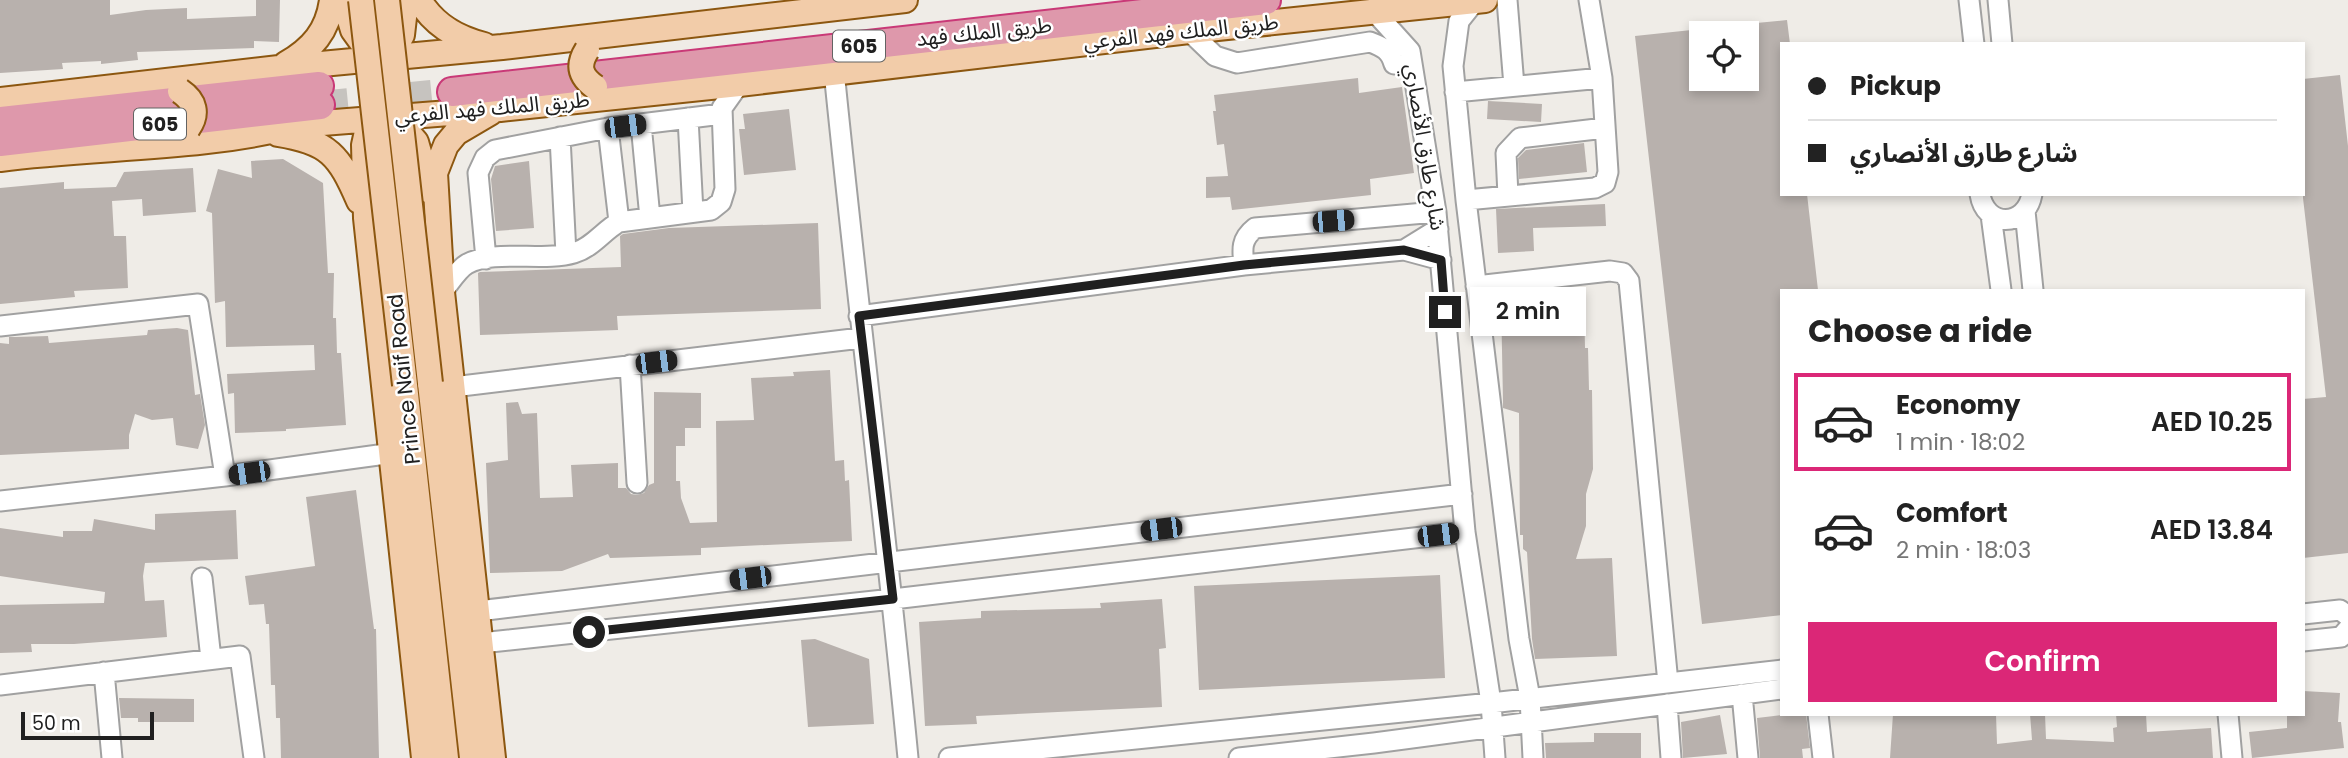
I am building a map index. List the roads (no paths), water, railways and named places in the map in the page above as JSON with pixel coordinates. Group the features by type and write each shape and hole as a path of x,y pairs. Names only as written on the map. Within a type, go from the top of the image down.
{"highway":[{"name":"طريق الملك فهد","path":"449,94 1102,0"},
{"name":"طريق الملك فهد","path":"449,94 1266,0"},
{"name":"605","path":"0,121 327,94"},
{"name":"605","path":"0,142 327,94"}],"main road":[{"path":"279,68 311,47 321,35 332,0"},
{"path":"344,0 353,30 416,142 437,222"},
{"name":"Prince Naif Road","path":"361,0 446,758"},
{"name":"Prince Naif Road","path":"387,0 441,385 478,611 493,758"},
{"path":"366,218 364,145 402,35 406,0"},
{"path":"419,0 437,24 450,33 481,44 502,47"},
{"path":"384,88 432,53 596,42 773,8 905,0"},
{"name":"طريق الملك فهد الفرعي","path":"449,94 500,109 604,92 739,84 1373,10 1480,1"},
{"path":"596,42 580,65 582,74 604,92"},
{"name":"طريق الملك فهد الفرعي","path":"0,100 279,68 327,94 384,88"},
{"path":"327,94 355,72 425,109 449,94"},
{"path":"155,83 188,96 195,113 188,128 167,144"},
{"name":"طريق الملك فهد الفرعي","path":"0,159 269,132 297,125 327,94"},
{"path":"437,222 435,173 446,145 472,122 500,109"},
{"path":"269,132 297,137 327,149 345,169 366,218"},
{"name":"Prince Naif Road","path":"366,218 424,758"},
{"name":"Prince Naif Road","path":"437,222 443,303 441,385 471,758"},
{"path":"379,324 384,310 401,296 415,295 443,303"}],"street":[{"path":"1507,0 1514,86"},
{"path":"1466,200 1595,188 1605,183 1608,172 1602,78 1589,0"},
{"path":"1969,0 1974,42"},
{"path":"1998,0 2002,42"},
{"name":"شارع طارق الأنصاري","path":"1480,1 1459,21 1453,66 1466,200 1519,639 1530,698 1533,758"},
{"name":"شارع طارق الأنصاري","path":"1373,10 1410,51 1437,220 1465,532 1491,704 1495,758"},
{"path":"1189,31 1215,56 1237,63 1370,42 1391,53 1394,64"},
{"path":"834,71 861,338 893,599 908,758"},
{"path":"1455,92 1602,78"},
{"path":"443,303 466,264 486,259 566,254 587,246 619,222 711,210 721,202 725,189 722,108 739,84"},
{"path":"486,259 478,173 485,158 495,150 608,128 722,114"},
{"path":"688,118 693,212"},
{"path":"641,124 650,218"},
{"path":"608,128 619,222"},
{"path":"1508,196 1506,153 1520,138 1605,128"},
{"path":"559,137 566,254"},
{"path":"1980,196 1991,215 2001,289"},
{"path":"1991,215 2013,219 2029,203"},
{"path":"2029,203 2033,289"},
{"path":"1404,250 1437,220"},
{"path":"1244,265 1242,247 1247,235 1255,228 1437,220"},
{"path":"859,316 1244,265 1404,250 1441,260"},
{"path":"1476,286 1610,271 1623,273 1629,281 1668,683"},
{"path":"0,326 198,304 225,476"},
{"path":"441,385 861,338"},
{"path":"630,365 637,484"},
{"path":"0,501 225,476 393,453"},
{"path":"478,611 1462,494"},
{"path":"481,643 893,599 1465,532"},
{"path":"202,578 211,659"},
{"path":"556,601 562,635"},
{"path":"2305,614 2340,610 2348,616"},
{"path":"2305,641 2341,637 2348,629"},
{"path":"0,685 240,656 254,758"},
{"path":"949,758 1491,704 1780,670"},
{"path":"104,672 113,758"},
{"path":"1239,758 1780,689"},
{"path":"1742,694 1748,758"},
{"path":"1667,704 1671,758"},
{"path":"1818,716 1823,758"},
{"path":"2228,716 2232,758"}],"tunnel":[{"path":"320,105 452,92"}]}
